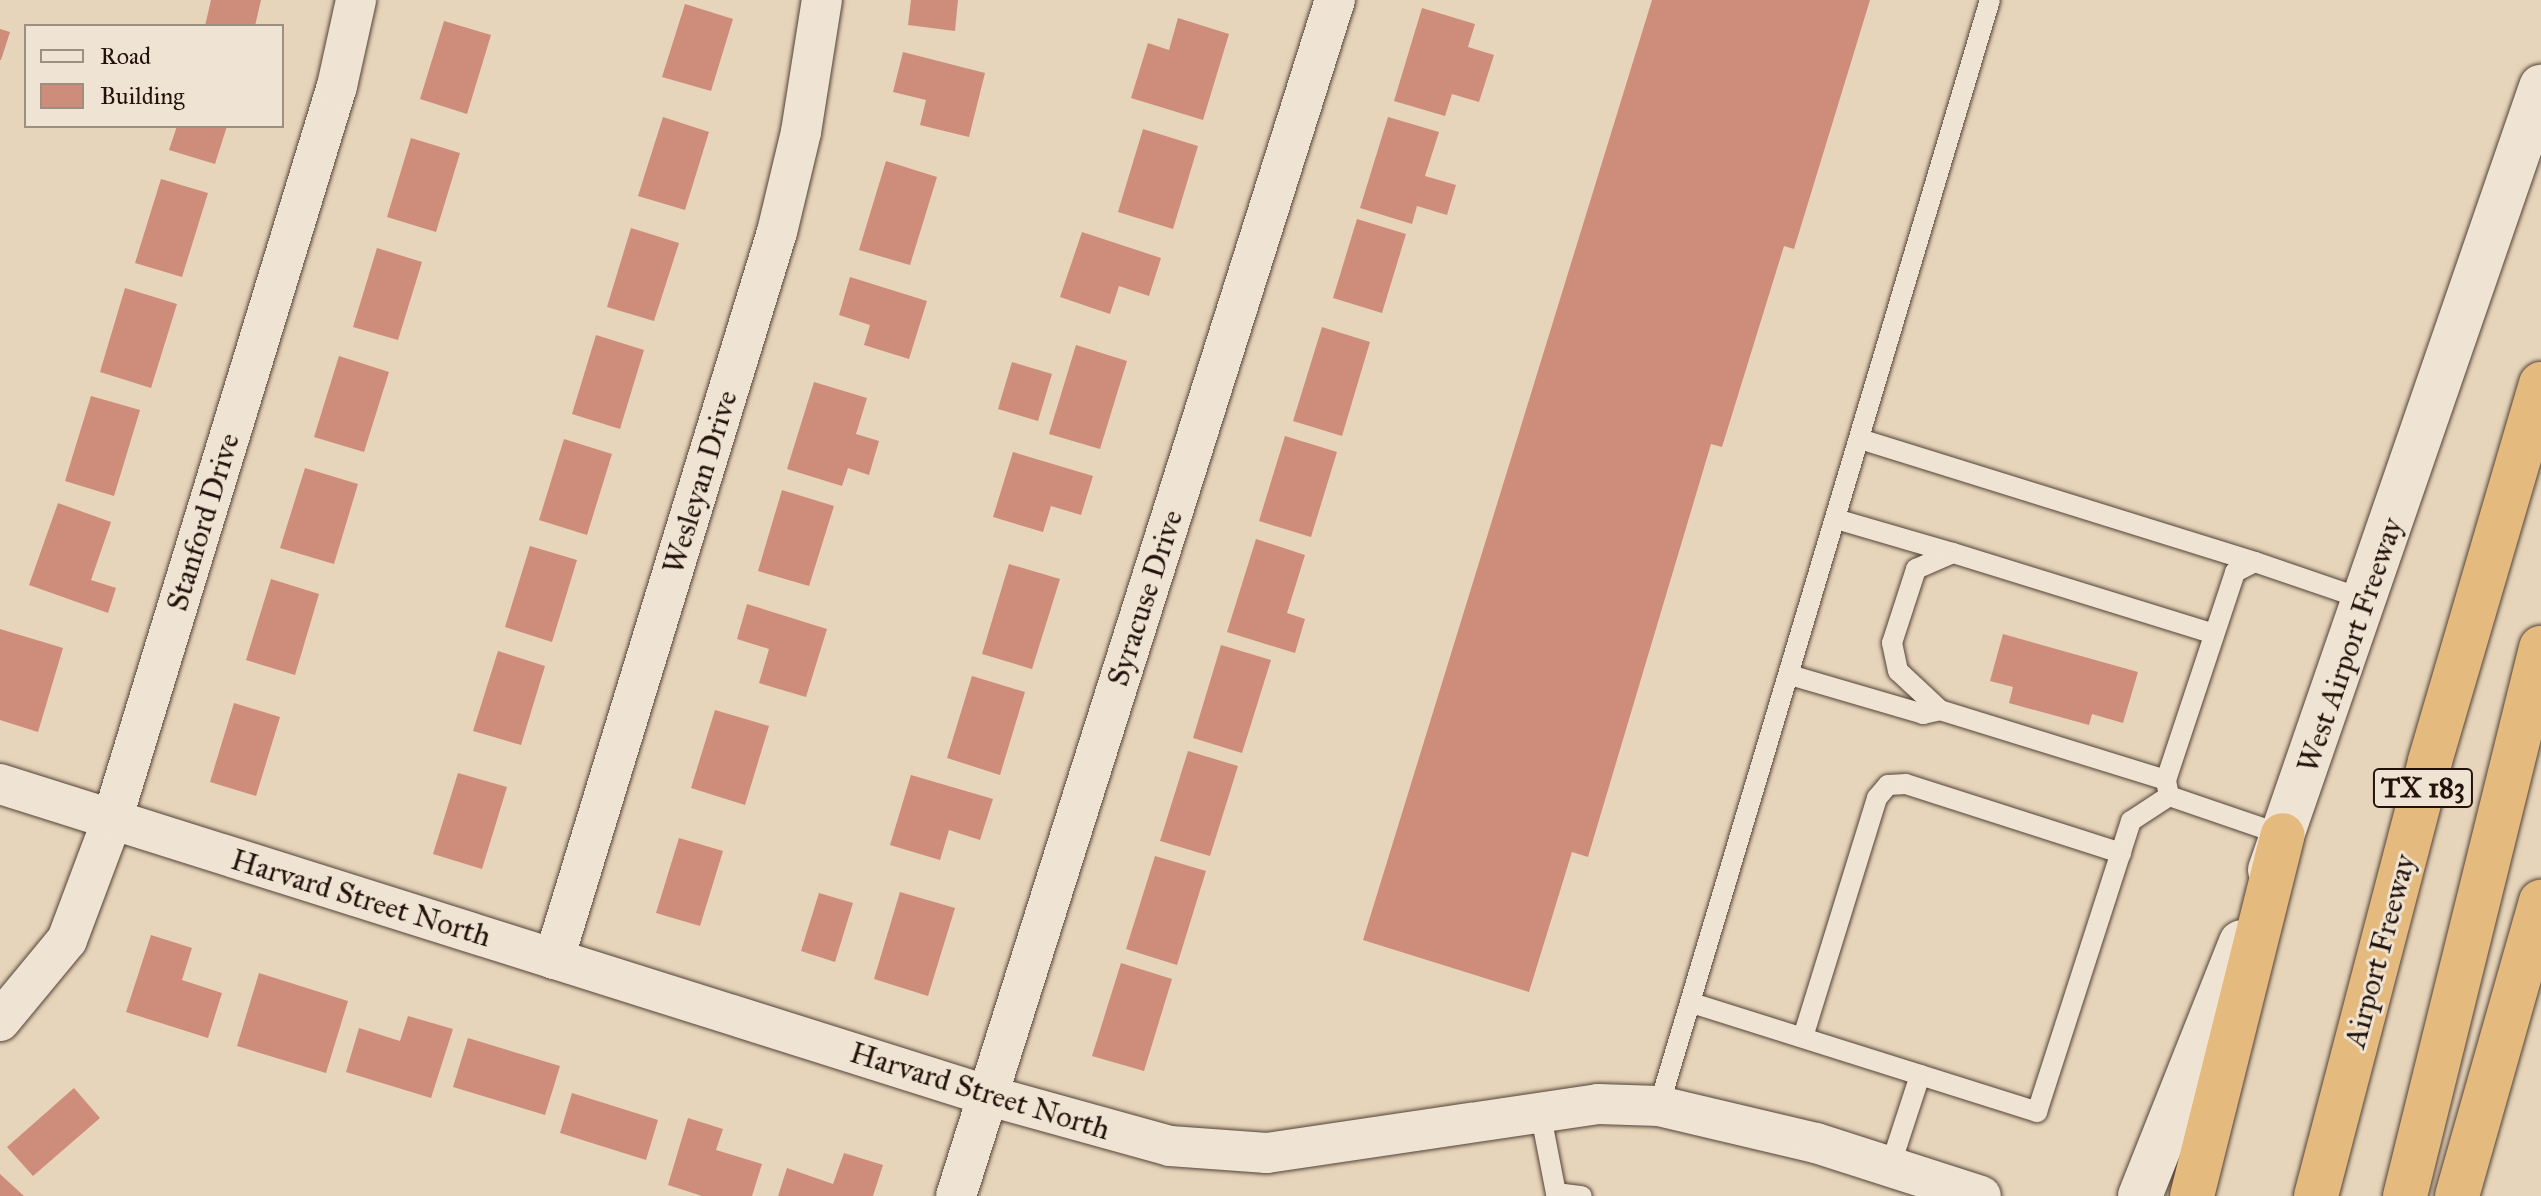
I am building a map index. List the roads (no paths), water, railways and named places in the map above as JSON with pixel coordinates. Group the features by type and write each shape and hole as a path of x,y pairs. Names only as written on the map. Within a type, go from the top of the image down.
{"highway":[{"name":"Airport Freeway","path":"2316,1196 2430,761 2541,384"},
{"path":"2405,1196 2541,648"},
{"path":"2192,1196 2283,835"},
{"path":"2457,1196 2541,902"},
{"path":"2489,1196 2541,1017"}],"main road":[{"name":"West Airport Freeway","path":"2140,1196 2283,835 2541,87"}],"street":[{"name":"Stanford Drive","path":"0,1021 67,940 112,820 337,86 356,0"},
{"name":"Wesleyan Drive","path":"554,959 777,232 801,132 822,0"},
{"name":"Syracuse Drive","path":"956,1196 1335,0"},
{"name":"Harvard Street North","path":"0,784 1104,1131 1227,1153 1307,1148 1598,1104 1659,1106 1740,1122 1890,1167 1958,1192"}],"lane":[{"path":"1659,1106 1990,0"},
{"path":"1860,439 2255,562 2366,600"},
{"path":"1836,519 2214,634"},
{"path":"1953,553 1916,569 1892,643 1898,671 1940,710 2168,788 2283,835"},
{"path":"1692,1003 2037,1112 2131,821 2168,788 2235,572 2255,562"},
{"path":"1790,675 1923,714 1940,710"},
{"path":"1803,1037 1877,798 1888,785 1906,784 2121,853"},
{"path":"1890,1167 1920,1075"},
{"path":"1540,1111 1550,1195 1582,1196"}]}
